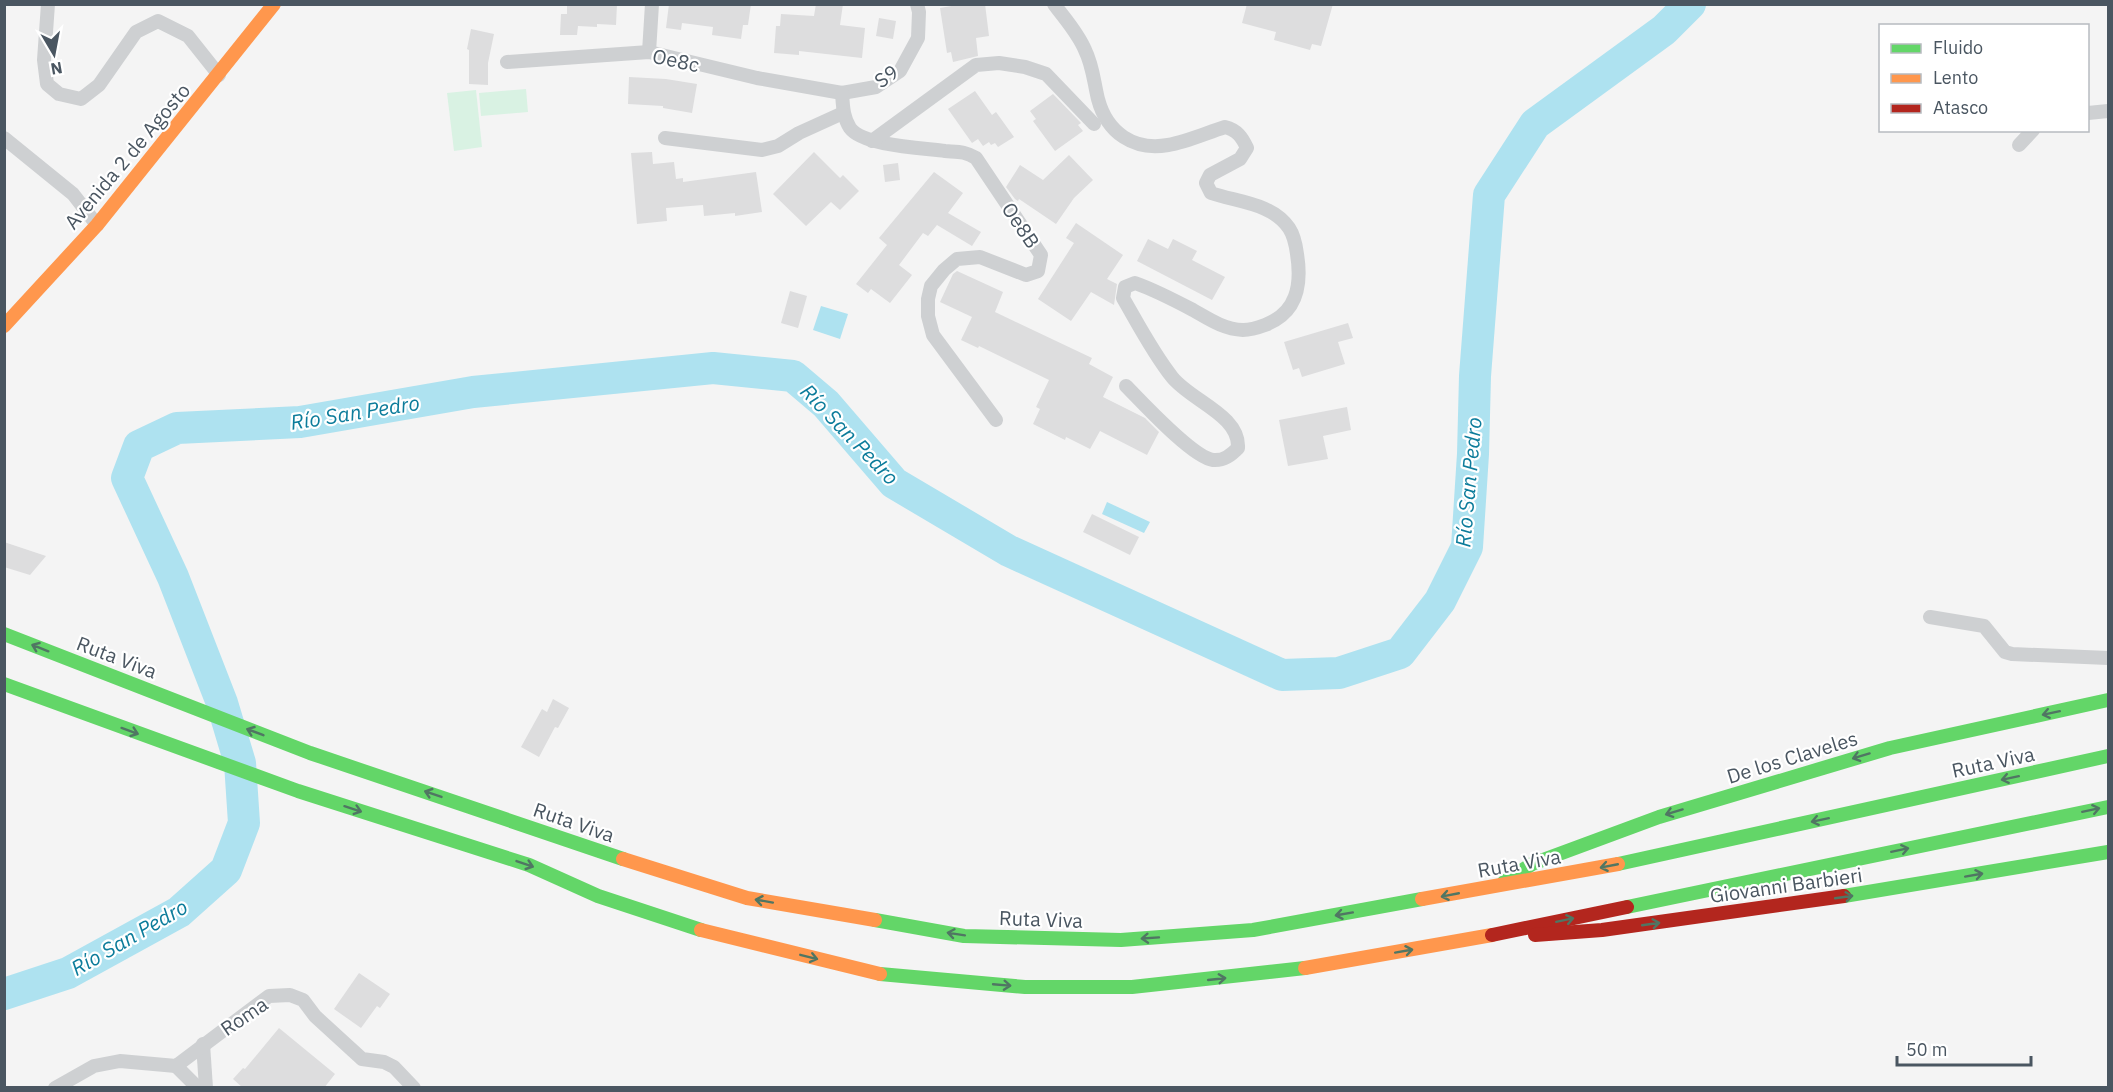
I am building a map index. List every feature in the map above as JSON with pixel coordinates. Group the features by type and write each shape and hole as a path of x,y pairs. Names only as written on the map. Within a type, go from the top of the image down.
{"main road":[{"name":"Avenida 2 de Agosto","path":"4,326 97,225 274,4"},
{"name":"Ruta Viva","path":"4,634 310,753 747,898 964,936 1121,940 1253,930 1614,865 2109,756"},
{"path":"4,684 297,791 529,865 598,896 720,936 880,974 1025,987 1132,987 1284,972 1467,940 2109,807"},
{"name":"De los Claveles","path":"1499,886 1532,864 1659,817 1890,748 2109,700"},
{"name":"Giovanni Barbieri","path":"1467,940 1613,929 1875,892 2109,852"}],"street":[{"path":"48,4 44,60 47,84 59,94 81,99 99,86 136,32 158,21 188,36 219,75"},
{"path":"648,52 652,4"},
{"name":"S9","path":"842,93 876,87 900,71 918,38 917,4"},
{"path":"1053,4 1078,35 1086,51 1098,102 1113,128 1126,140 1140,146 1167,146 1225,127 1234,130 1243,139 1247,148 1239,159 1210,175 1206,183 1211,193 1248,202 1278,218 1289,228 1297,248 1298,286 1292,304 1282,316 1251,330 1220,326 1153,289 1135,283 1125,287 1123,298 1173,378 1203,404 1229,421 1239,437 1238,448 1228,458 1213,460 1192,449 1126,386"},
{"name":"Oe8c","path":"507,62 648,52 757,78 842,93"},
{"path":"842,93 843,114 852,131 872,141 976,64 999,63 1025,67 1046,74 1094,124"},
{"path":"2089,114 2109,111"},
{"path":"665,138 762,150 778,146 799,133 843,114"},
{"path":"2019,145 2031,132"},
{"path":"4,138 73,194 97,225"},
{"name":"Oe8B","path":"872,141 900,146 965,151 976,158 1041,255 1038,271 1026,275 980,256 957,258 931,286 928,316 933,335 996,420"},
{"path":"1930,617 1984,626 2005,652 2012,654 2109,658"},
{"name":"Roma","path":"176,1066 269,996 290,994 303,1000 315,1016 362,1059 384,1062 394,1067 414,1088"},
{"path":"203,1044 206,1088"},
{"path":"55,1088 94,1066 120,1061 176,1066 198,1088"}],"green space":[{"path":"526,89 528,112 481,116 479,93"},
{"path":"476,90 482,147 454,151 447,93"}],"water":[{"path":"821,306 848,314 840,339 813,330"},
{"path":"1107,502 1150,522 1144,533 1102,514"}],"building":[{"path":"567,4 617,4 616,25 578,26 577,35 560,35 561,14 567,14"},
{"path":"669,4 751,4 748,25 743,25 741,39 712,35 713,27 682,23 681,30 666,28"},
{"path":"816,4 843,4 840,25 865,28 862,58 799,51 799,55 774,53 776,26 780,26 781,14 814,16"},
{"path":"963,4 985,4 989,36 976,38 978,56 953,62 951,52 947,53 940,8"},
{"path":"1247,4 1333,4 1321,46 1312,44 1310,50 1274,40 1276,32 1242,23"},
{"path":"879,18 896,21 893,39 876,36"},
{"path":"471,29 494,34 488,63 488,85 469,84 469,50 467,49"},
{"path":"629,77 697,84 692,113 663,108 663,106 628,104"},
{"path":"975,91 992,115 996,112 1014,137 998,147 995,143 991,145 989,142 983,146 978,139 972,143 948,109"},
{"path":"1053,94 1081,123 1078,125 1083,131 1055,151 1033,121 1036,119 1030,111"},
{"path":"652,152 653,164 674,162 676,179 683,178 683,182 756,172 762,212 735,216 735,213 704,216 703,205 666,208 667,221 637,224 631,153"},
{"path":"814,152 840,178 843,175 859,191 840,210 831,202 806,226 773,194"},
{"path":"1069,155 1093,180 1074,198 1056,224 1019,199 1018,201 1015,199 1006,187 1020,165 1043,180"},
{"path":"898,163 900,180 885,182 883,165"},
{"path":"934,172 963,193 948,213 981,232 972,246 937,225 928,236 923,233 899,265 912,275 890,303 871,289 868,293 856,284 887,245 879,238"},
{"path":"1076,223 1123,255 1107,279 1117,284 1114,305 1091,292 1071,321 1038,299 1074,243 1066,238"},
{"path":"1148,239 1168,249 1173,239 1197,251 1192,260 1225,277 1212,300 1137,261"},
{"path":"957,271 1003,292 995,312 1092,358 1089,364 1113,377 1103,397 1145,418 1159,432 1147,455 1100,431 1090,449 1033,424 1040,409 1036,407 1049,380 979,346 978,348 961,340 972,317 940,302 953,274"},
{"path":"790,291 807,296 798,328 781,323"},
{"path":"1348,323 1353,338 1338,342 1345,364 1302,377 1299,368 1293,370 1284,342"},
{"path":"1347,407 1351,430 1323,436 1328,459 1288,466 1279,420"},
{"path":"1092,514 1139,537 1130,555 1083,532"},
{"path":"4,542 46,556 30,575 4,567"},
{"path":"553,699 569,708 558,728 555,727 539,757 521,747 542,709 547,712"},
{"path":"359,973 390,994 380,1008 377,1006 361,1028 334,1009"},
{"path":"279,1028 335,1074 324,1088 243,1088 233,1079 243,1068 245,1069"}],"waterway":[{"name":"Río San Pedro","path":"4,994 68,973 179,912 226,870 244,823 240,763 222,703 173,577 127,478 139,446 177,428 300,422 473,392 713,368 793,376 826,404 894,483 1009,551 1282,675 1339,673 1400,653 1440,601 1467,547 1475,376 1489,195 1535,124 1664,30 1690,4"}],"traffic: fast":[{"path":"4,634 310,753 623,859"},
{"path":"4,684 298,791 529,865 598,896 701,930"},
{"path":"1504,882 1532,864 1659,817 1890,748 2108,700"},
{"path":"1618,864 2108,756"},
{"path":"1627,907 2108,807"},
{"path":"1844,896 2108,852"},
{"path":"875,920 964,936 1121,940 1253,930 1422,899"},
{"path":"880,974 1025,987 1132,987 1305,968"}],"traffic: slow":[{"path":"4,326 97,225 274,4"},
{"path":"623,859 747,898 875,920"},
{"path":"1422,899 1618,864"},
{"path":"701,930 880,974"},
{"path":"1305,968 1492,935"}],"traffic: jam":[{"path":"1535,935 1602,930 1844,896"},
{"path":"1492,935 1627,907"}]}
